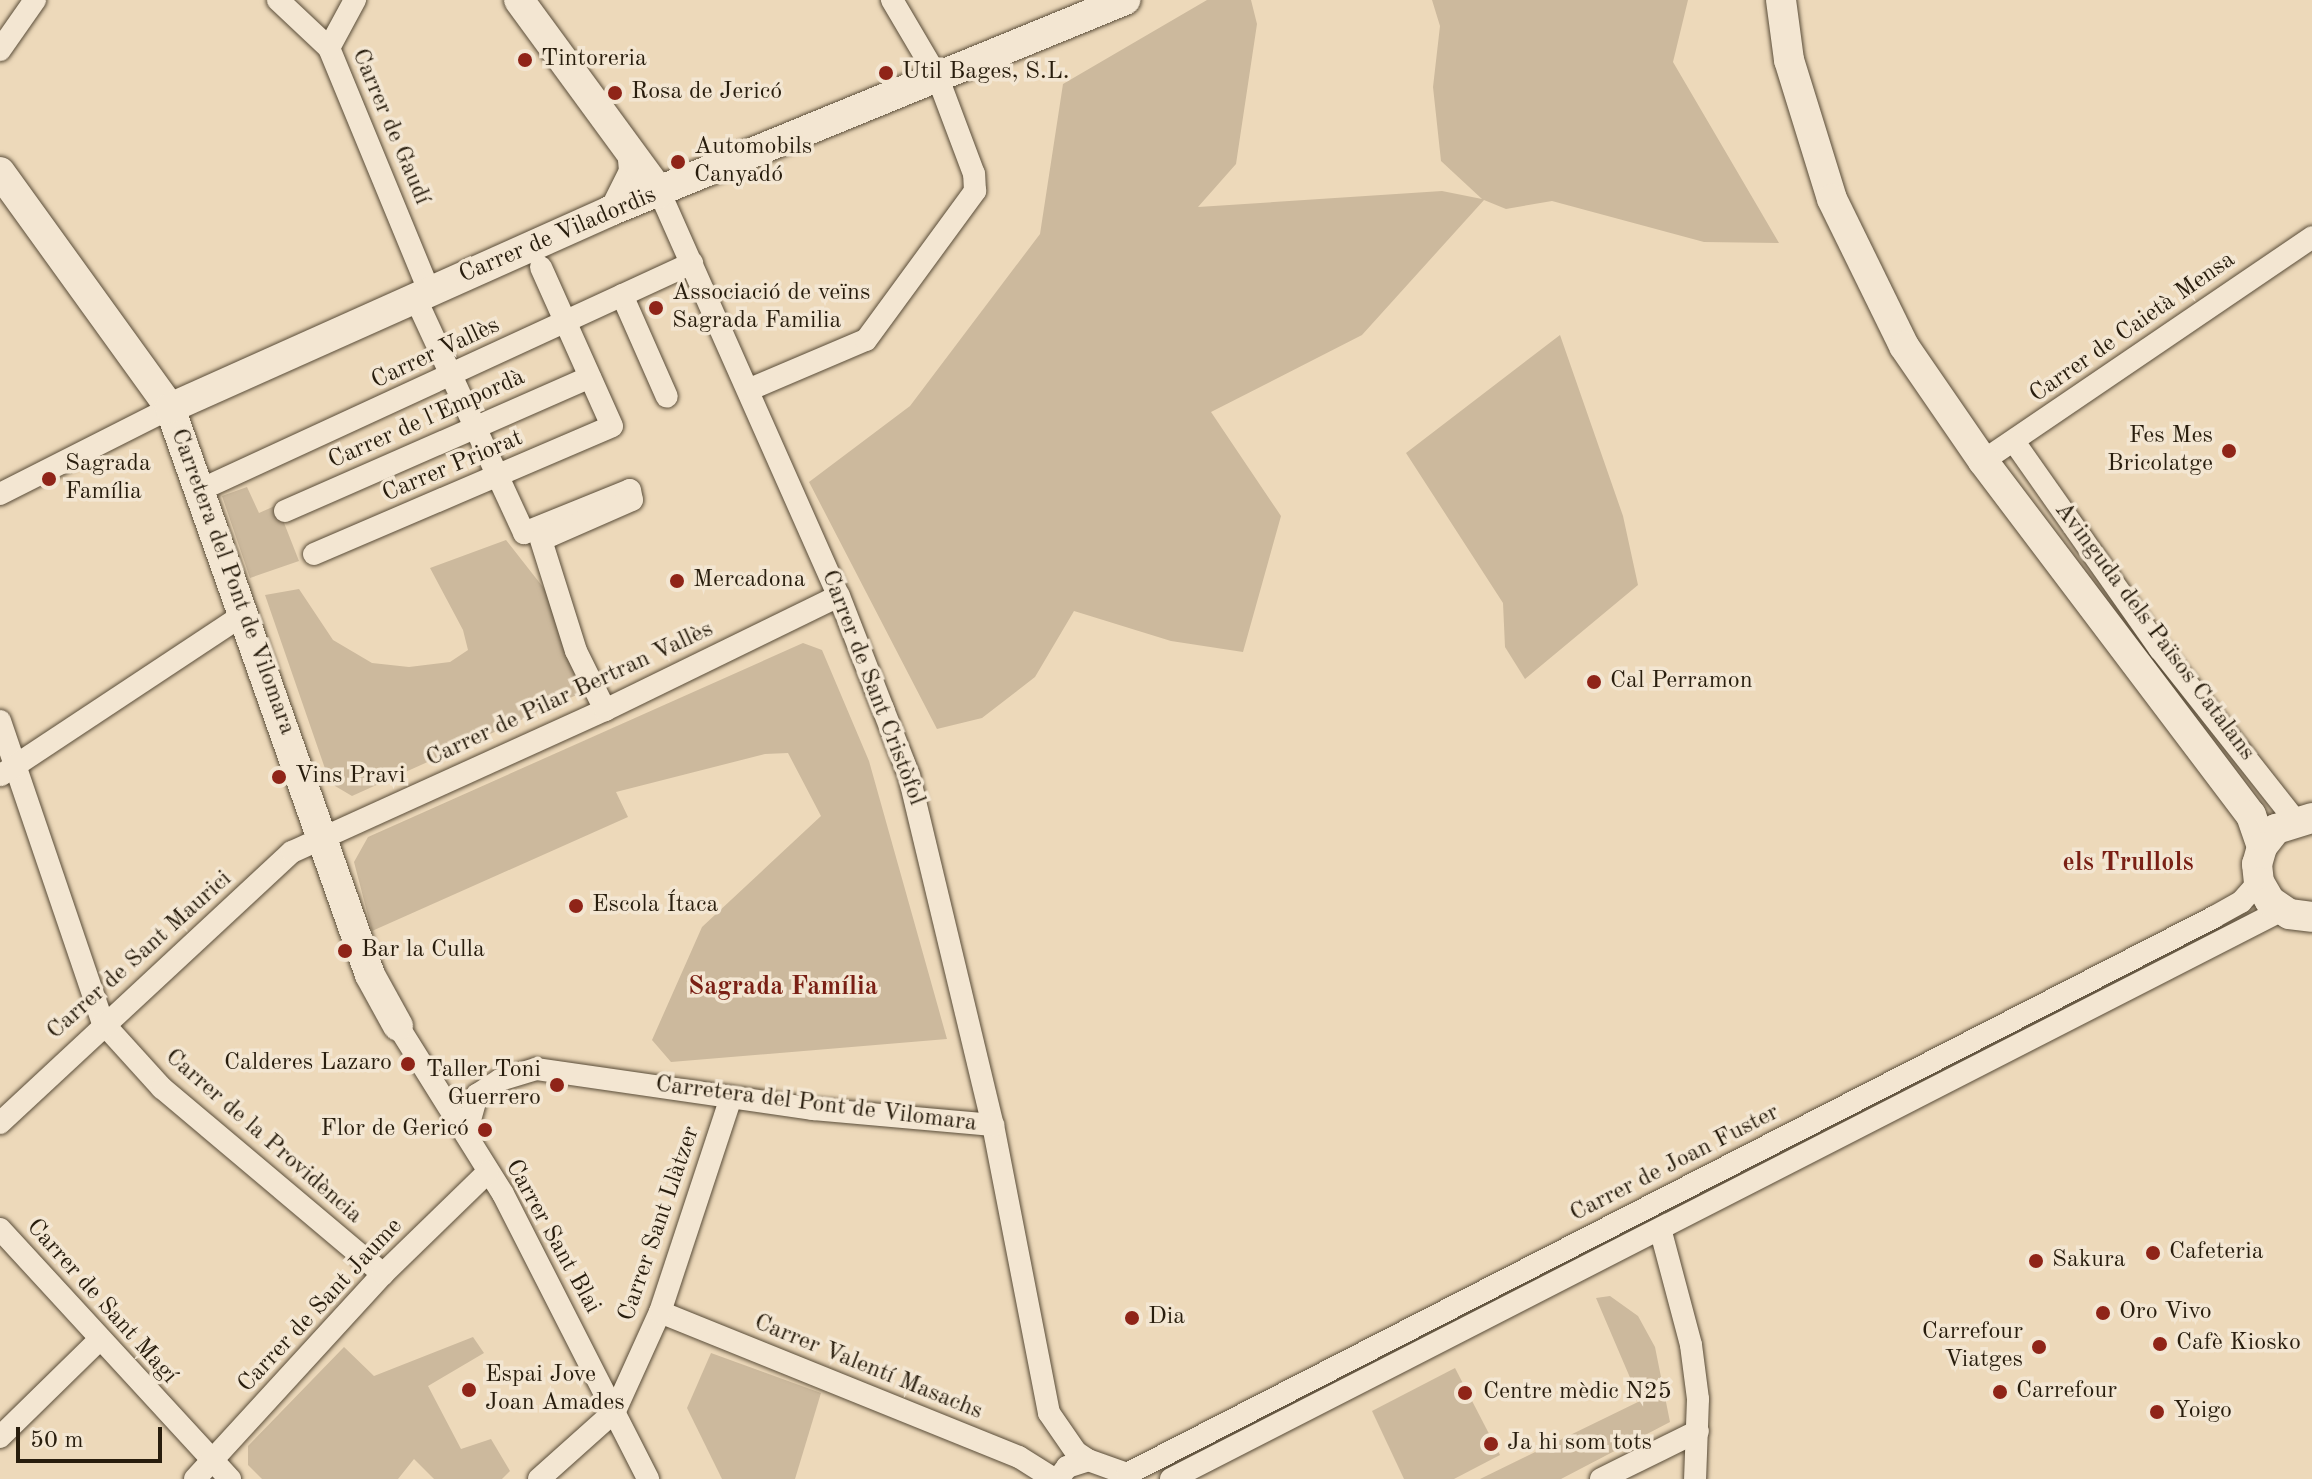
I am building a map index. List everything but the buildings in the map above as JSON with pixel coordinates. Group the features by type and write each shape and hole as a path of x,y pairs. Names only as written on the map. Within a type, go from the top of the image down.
{"street":[{"path":"0,50 35,0"},
{"name":"Carrer de Gaudí","path":"278,0 329,48 452,376 524,533 630,490 632,500 541,540 576,651 605,710"},
{"path":"329,48 355,0"},
{"path":"748,390 866,340 975,191 974,174 938,78 892,0"},
{"name":"Carrer de Viladordis","path":"0,494 170,408 610,211 1125,0"},
{"name":"Avinguda dels Països Catalans","path":"1781,0 1789,60 1806,121 1855,253 1904,346 1992,472 2251,815 2288,827"},
{"name":"Carrer de Sant Cristòfol","path":"531,5 660,193 839,596 909,776 993,1125"},
{"path":"610,211 630,171 627,143"},
{"name":"Carretera del Pont de Vilomara","path":"0,172 170,408 373,983 398,1026"},
{"name":"Carrer de Caietà Mensa","path":"1992,472 2015,443 2312,237"},
{"name":"Carrer Vallès","path":"200,490 692,263"},
{"path":"541,267 590,377"},
{"path":"622,295 667,397"},
{"name":"Carrer Priorat","path":"314,554 612,426 590,377"},
{"name":"Carrer de l'Empordà","path":"285,511 590,377"},
{"name":"Avinguda dels Països Catalans","path":"2015,443 2288,827"},
{"name":"Carrer de Pilar Bertran Vallès","path":"322,838 605,710 839,596"},
{"path":"6,771 244,614"},
{"name":"Carrer de la Providència","path":"0,721 6,771 103,1023 162,1088 383,1274"},
{"path":"2288,827 2259,882 2282,910 2312,917"},
{"name":"Carrer de Sant Maurici","path":"0,1123 103,1023 292,852 322,838"},
{"name":"Carrer de Joan Fuster","path":"1104,1468 1127,1474 2214,917 2241,902 2259,882"},
{"path":"1171,1479 1661,1232 2282,910"},
{"name":"Carrer Sant Blai","path":"398,1026 488,1172 648,1479"},
{"name":"Carretera del Pont de Vilomara","path":"466,1134 477,1095 500,1080 536,1069 731,1097 993,1125 1049,1413 1076,1452 1104,1468"},
{"name":"Carrer Sant Llàtzer","path":"615,1411 660,1312 731,1097"},
{"name":"Carrer de Sant Jaume","path":"195,1479 383,1274 488,1172"},
{"name":"Carrer de Sant Magí","path":"0,1229 230,1479"},
{"path":"1661,1232 1691,1345 1698,1431 1695,1479"},
{"name":"Carrer Valentí Masachs","path":"660,1312 1019,1457 1056,1479"},
{"path":"0,1437 99,1340"},
{"path":"539,1479 615,1411"},
{"path":"1601,1479 1698,1431"},
{"path":"1056,1479 1067,1467 1104,1468"}],"shaded area":[{"path":"1207,0 1251,0 1257,24 1236,164 1198,207 1442,191 1482,199 1441,161 1433,87 1440,26 1432,0 1688,0 1673,62 1779,243 1704,242 1552,201 1506,209 1484,200 1362,335 1211,412 1281,516 1243,652 1171,641 1074,611 1035,677 982,718 937,729 809,482 910,406 1040,234 1063,84"},
{"path":"1560,335 1623,516 1638,585 1525,679 1505,647 1503,603 1406,453"},
{"path":"247,487 259,513 277,505 299,561 250,578 222,496"},
{"path":"506,540 546,591 581,693 352,796 330,783 265,595 299,589 333,640 372,663 409,667 450,662 468,650 463,630 430,568"},
{"path":"803,643 822,650 869,761 947,1039 671,1062 652,1040 702,927 821,816 788,753 765,754 616,792 628,817 372,931 354,862 368,837"},
{"path":"1610,1296 1638,1316 1655,1347 1670,1422 1561,1479 1480,1479 1640,1401 1596,1298"},
{"path":"473,1337 484,1353 428,1386 461,1449 491,1439 510,1471 502,1479 434,1479 414,1459 398,1479 262,1479 248,1465 248,1446 344,1347 374,1376"},
{"path":"711,1353 821,1393 795,1479 722,1479 687,1408"},
{"path":"1455,1368 1500,1455 1454,1479 1404,1479 1372,1411"}],"place":[{"name":"Tintoreria","path":"525,60"},
{"name":"Util Bages, S.L.","path":"886,73"},
{"name":"Rosa de Jericó","path":"615,93"},
{"name":"Automobils Canyadó","path":"678,162"},
{"name":"Associació de veïns Sagrada Familia","path":"656,308"},
{"name":"Fes Mes Bricolatge","path":"2229,451"},
{"name":"Sagrada Família","path":"49,479"},
{"name":"Mercadona","path":"677,581"},
{"name":"Cal Perramon","path":"1594,682"},
{"name":"Vins Pravi","path":"279,777"},
{"name":"Escola Ítaca","path":"576,906"},
{"name":"Bar la Culla","path":"345,951"},
{"name":"Calderes Lazaro","path":"408,1064"},
{"name":"Taller Toni Guerrero","path":"557,1085"},
{"name":"Flor de Gericó","path":"485,1130"},
{"name":"Cafeteria","path":"2153,1253"},
{"name":"Sakura","path":"2036,1261"},
{"name":"Oro Vivo","path":"2103,1313"},
{"name":"Dia","path":"1132,1318"},
{"name":"Cafè Kiosko","path":"2160,1344"},
{"name":"Carrefour Viatges","path":"2039,1347"},
{"name":"Espai Jove Joan Amades","path":"469,1390"},
{"name":"Carrefour","path":"2000,1392"},
{"name":"Centre mèdic N25","path":"1465,1393"},
{"name":"Yoigo","path":"2157,1412"},
{"name":"Ja hi som tots","path":"1491,1444"}],"district":[{"name":"els Trullols","path":"2128,864"},
{"name":"Sagrada Família","path":"783,988"}]}
